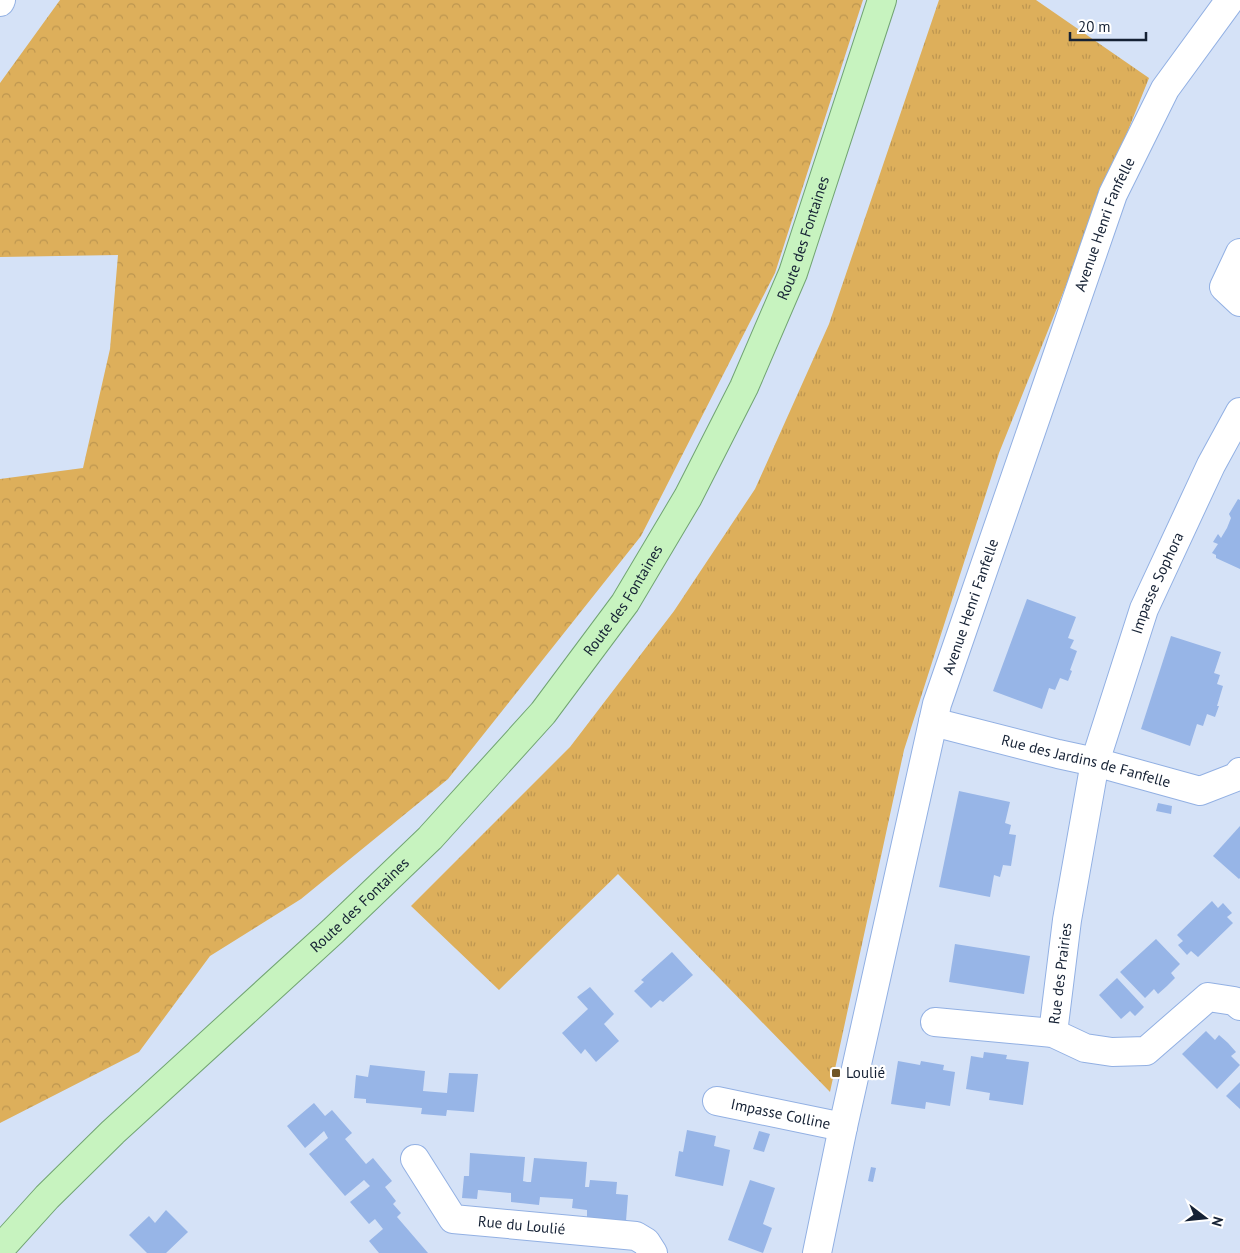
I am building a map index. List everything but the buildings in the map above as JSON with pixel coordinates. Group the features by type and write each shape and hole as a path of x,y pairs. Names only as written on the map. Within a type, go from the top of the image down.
{"main road":[{"name":"Route des Fontaines","path":"0,1249 47,1197 174,1076 333,931 430,838 543,713 625,603 688,497 748,378 793,273 882,0"}],"street":[{"name":"Avenue Henri Fanfelle","path":"817,1253 843,1127 937,704 1113,194 1165,89 1230,0"},
{"path":"1240,253 1224,287 1240,302"},
{"name":"Impasse Sophora","path":"1095,762 1144,609 1211,464 1240,412"},
{"name":"Rue des Jardins de Fanfelle","path":"933,722 1095,762 1200,791 1239,776"},
{"name":"Rue des Prairies","path":"1095,762 1067,920 1053,1033 1086,1048 1112,1052 1146,1051 1208,997 1234,1001 1240,1006"},
{"path":"935,1022 1053,1033"},
{"name":"Impasse Colline","path":"717,1101 843,1127"},
{"name":"Rue du Loulié","path":"415,1159 453,1219 636,1236 646,1242 653,1253"}],"green space":[{"path":"60,0 863,0 775,273 641,536 448,779 301,899 210,956 139,1052 0,1123 0,479 83,468 110,349 118,255 0,257 0,83"},
{"path":"939,0 1036,0 1149,78 999,453 904,750 830,1092 618,874 499,990 411,906 570,747 674,611 755,489 829,324"}],"place":[{"name":"Loulié","path":"836,1073"}]}
